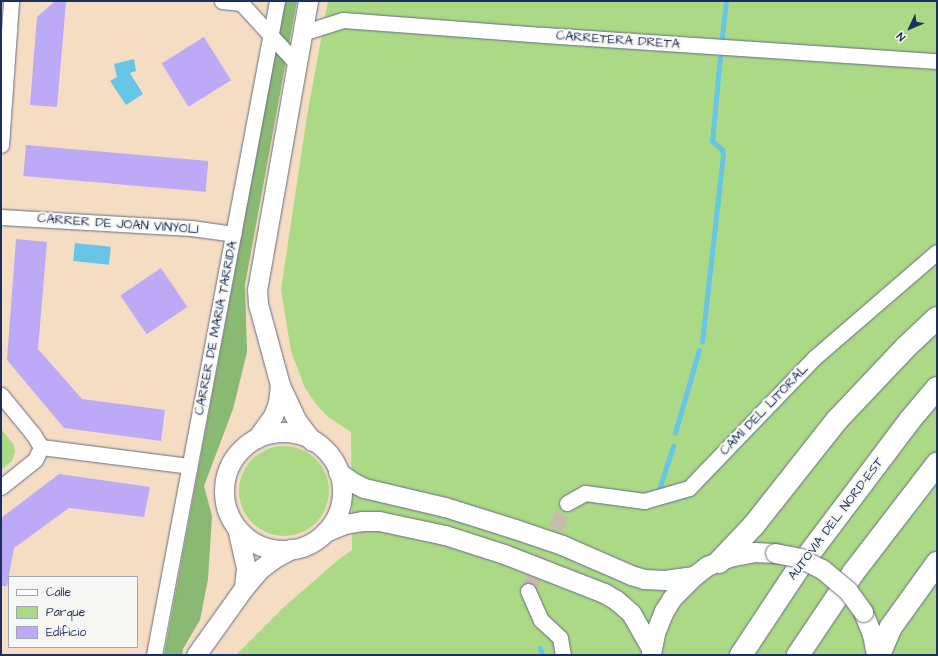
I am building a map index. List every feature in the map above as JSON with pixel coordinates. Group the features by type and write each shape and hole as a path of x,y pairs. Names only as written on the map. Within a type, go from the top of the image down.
{"highway":[{"path":"719,562 754,525 837,420 905,348 937,318"},
{"name":"AUTOVIA DEL NORD-EST","path":"742,655 800,566 910,420 937,388"},
{"path":"798,655 853,573 937,464"},
{"path":"879,655 891,627 937,563"}],"main road":[{"path":"237,528 261,546 273,549 291,549 310,544 325,532 335,519 340,504 342,488 338,472 328,454 312,440 296,421 280,385 258,304 257,289 308,1"},
{"path":"257,438 273,416 278,403 280,385"},
{"path":"244,588 246,568 237,528 230,516 225,502 224,488 226,476 236,456 247,444 257,438 273,433 285,432 312,440"},
{"path":"338,472 364,488 445,507 515,529 562,545 638,577 665,580 694,576"},
{"path":"325,532 345,524 362,521 379,521 445,535 504,554 616,600 631,613 651,651"},
{"path":"196,655 244,588 265,565 291,549"},
{"path":"651,651 658,623 664,611 672,598 694,576 707,566 754,552 775,553 800,558 822,569 848,591 863,612 872,634 876,655"}],"street":[{"path":"1,145 11,1"},
{"path":"222,1 241,2 297,64"},
{"name":"CARRER DE MARIA TARRIDA","path":"154,655 277,1"},
{"name":"CARRETERA DRETA","path":"302,33 342,20 937,61"},
{"name":"CARRER DE JOAN VINYOLI","path":"1,217 191,228 234,234"},
{"name":"CAMÍ DEL LITORAL","path":"567,503 586,493 644,501 689,488 814,358 937,252"},
{"path":"1,395 34,434 41,447"},
{"path":"41,447 189,466"},
{"path":"1,488 35,460 41,447"},
{"path":"528,591 541,620 560,638 563,655"}],"green space":[{"path":"285,1 297,1 245,285 247,352 233,409 204,486 212,516 208,579 200,620 183,649 182,655 164,655"},
{"path":"328,1 937,1 937,655 236,655 284,607 338,560 352,550 351,432 328,417 316,404 305,388 291,351 281,290 307,116"},
{"path":"1,429 14,445 15,452 12,461 1,470"},
{"path":"284,446 301,449 316,459 326,474 329,491 326,508 316,523 301,533 284,536 267,533 252,523 242,508 239,491 242,474 252,459 267,449"}],"water":[{"path":"134,59 136,71 130,73 143,94 126,105 110,81 117,77 114,64"},
{"path":"75,243 111,247 109,265 73,261"}],"building":[{"path":"55,1 66,2 57,107 30,105 37,17"},
{"path":"204,37 231,80 189,107 162,63"},
{"path":"26,145 208,161 206,192 23,176"},
{"path":"16,239 47,242 38,349 82,399 165,410 161,441 64,428 7,360"},
{"path":"161,268 187,307 147,334 120,295"},
{"path":"59,474 150,487 144,517 69,508 14,548 7,586 1,586 1,518"}],"waterway":[{"path":"721,45 726,1"},
{"path":"702,342 723,156 722,150 712,141 720,56"},
{"path":"675,433 699,350"},
{"path":"659,490 673,446"},
{"path":"540,648 543,655"}],"tunnel":[{"path":"528,591 567,503"}]}
